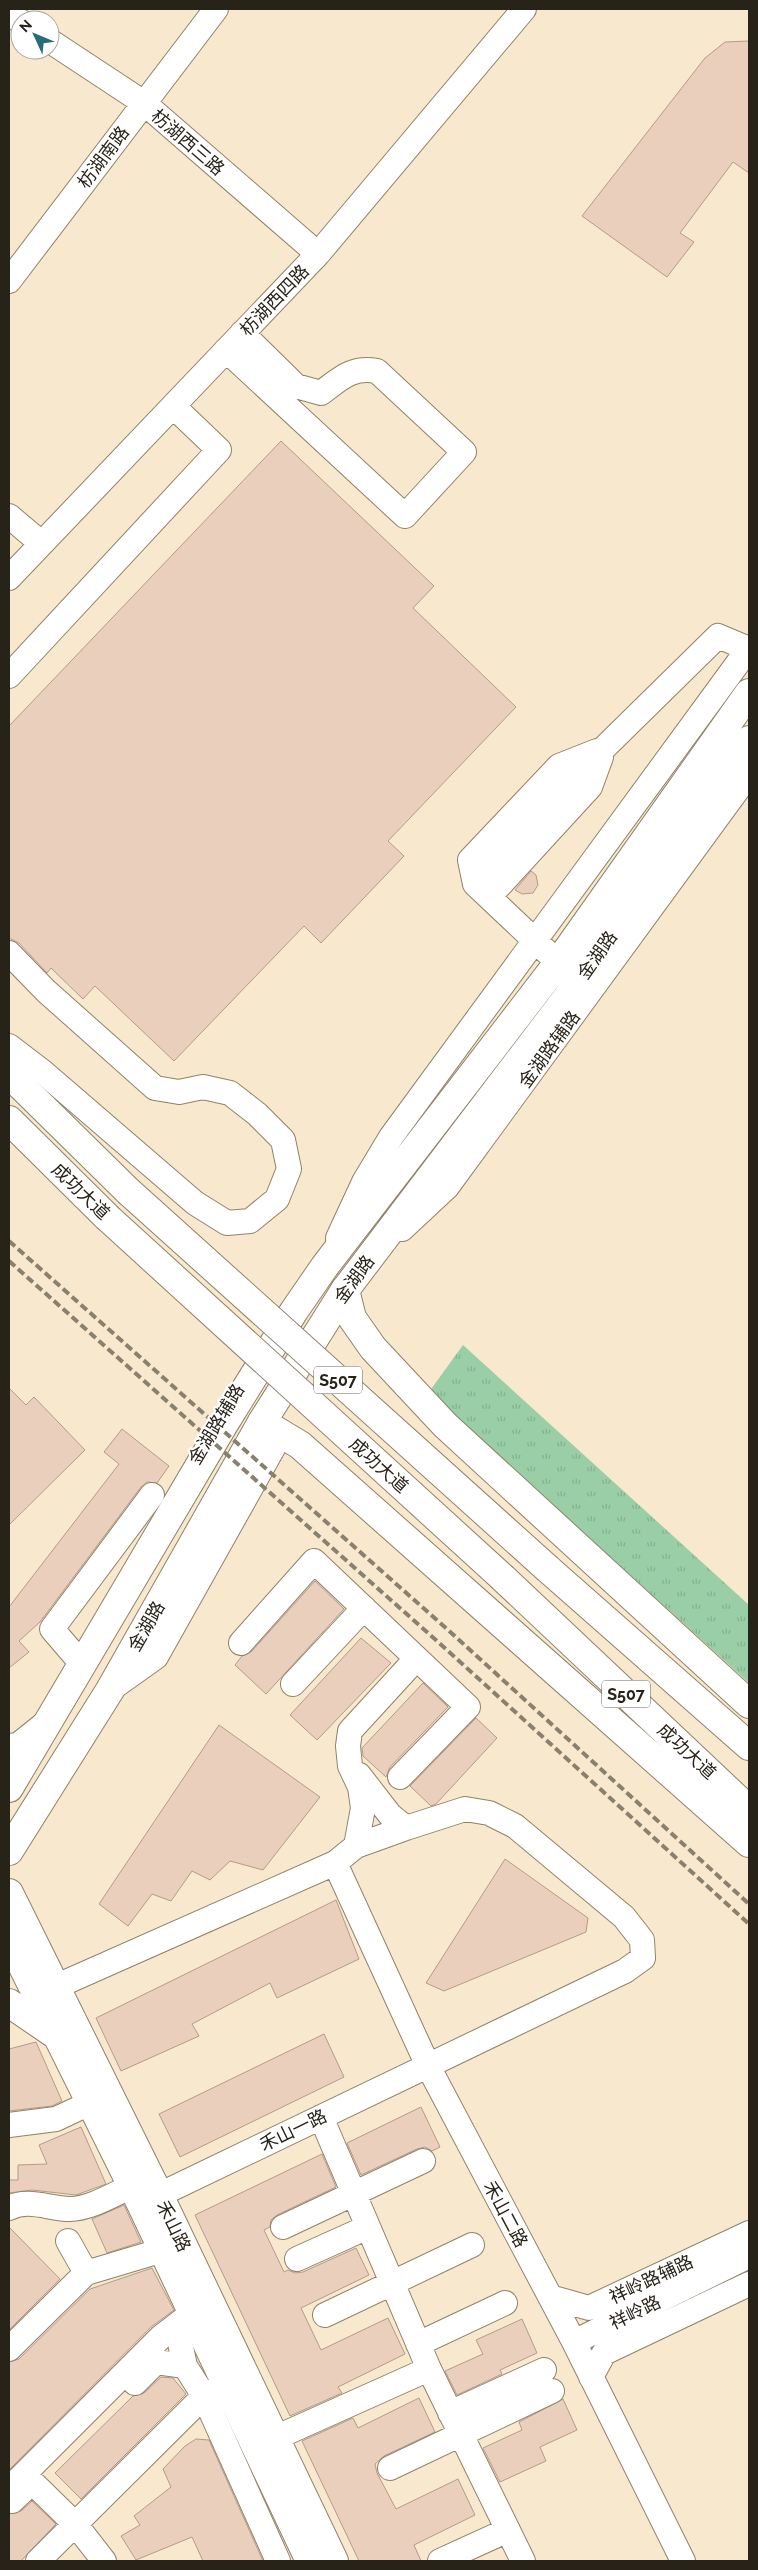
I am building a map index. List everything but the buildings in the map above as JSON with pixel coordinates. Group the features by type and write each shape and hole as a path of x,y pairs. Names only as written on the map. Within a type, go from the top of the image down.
{"main road":[{"name":"金湖路","path":"9,1788 224,1424 294,1311 325,1266 558,963 749,693"},
{"name":"金湖路","path":"9,1850 272,1428 345,1290 566,998 749,740"},
{"name":"成功大道","path":"9,1074 128,1191 548,1569 749,1746"},
{"name":"成功大道","path":"9,1120 107,1217 503,1578 749,1810"},
{"path":"345,1290 352,1318 372,1348 445,1425 749,1704"},
{"path":"272,1428 300,1445 749,1843"},
{"name":"禾山路","path":"9,1893 159,2195 334,2561"},
{"name":"禾山路","path":"9,1939 132,2186 192,2313 215,2391 303,2559"},
{"path":"9,2003 57,2036"}],"street":[{"name":"枋湖南路","path":"9,281 216,9"},
{"name":"枋湖西四路","path":"9,578 318,254 517,17"},
{"name":"枋湖西三路","path":"60,48 144,103 318,254"},
{"path":"234,342 296,386 321,393 342,377 362,368 377,371 464,452 404,516 234,342"},
{"path":"9,676 219,450 173,406"},
{"path":"9,516 42,543"},
{"path":"325,1266 364,1182 392,1138 536,941 749,648 718,636 604,748 482,890 536,941 558,963"},
{"name":"金湖路辅路","path":"367,1260 446,1188 749,774"},
{"path":"9,954 46,991 155,1088 179,1092 203,1087 230,1093 257,1114 284,1140 289,1169 277,1200 250,1221 227,1223 195,1203 43,1072 9,1046"},
{"path":"82,1664 52,1629 152,1495"},
{"path":"241,1642 314,1561 468,1707 400,1777"},
{"path":"293,1684 364,1608"},
{"path":"356,1846 363,1808 360,1788 350,1766 348,1746 350,1731 416,1659"},
{"path":"9,1746 18,1745 49,1720"},
{"path":"350,1766 368,1784 390,1815 406,1828"},
{"name":"禾山一路","path":"159,2195 625,1971 643,1958 642,1940 616,1911 515,1826 489,1813 465,1809 406,1828"},
{"path":"55,1987 335,1864 356,1846 406,1828"},
{"name":"禾山二路","path":"335,1864 428,2066 574,2342 683,2561"},
{"path":"9,2125 56,2119 90,2103"},
{"path":"322,2117 429,2369 523,2561"},
{"path":"283,2227 423,2160"},
{"path":"9,2208 25,2203 72,2209 90,2204 132,2186"},
{"path":"297,2259 368,2227"},
{"name":"祥岭路辅路","path":"550,2297 589,2308 749,2233"},
{"path":"68,2241 86,2273"},
{"path":"325,2315 472,2245"},
{"path":"9,2349 86,2273 163,2250"},
{"name":"祥岭路","path":"574,2342 749,2256"},
{"path":"591,2377 604,2352 749,2284"},
{"path":"418,2344 505,2303"},
{"path":"185,2366 179,2338 192,2313"},
{"path":"9,2489 161,2337 192,2313"},
{"path":"48,2467 156,2362 185,2366 215,2391 278,2561"},
{"path":"275,2438 429,2369"},
{"path":"390,2468 460,2435 548,2380 450,2413"},
{"path":"38,2561 215,2391"},
{"path":"9,2504 32,2482 76,2525 104,2561"},
{"path":"440,2561 508,2530"}],"green space":[{"path":"463,1345 749,1605 749,1683 429,1392"}],"railway":[{"path":"9,1241 447,1629 749,1904"},
{"path":"9,1261 437,1641 749,1924"}]}
